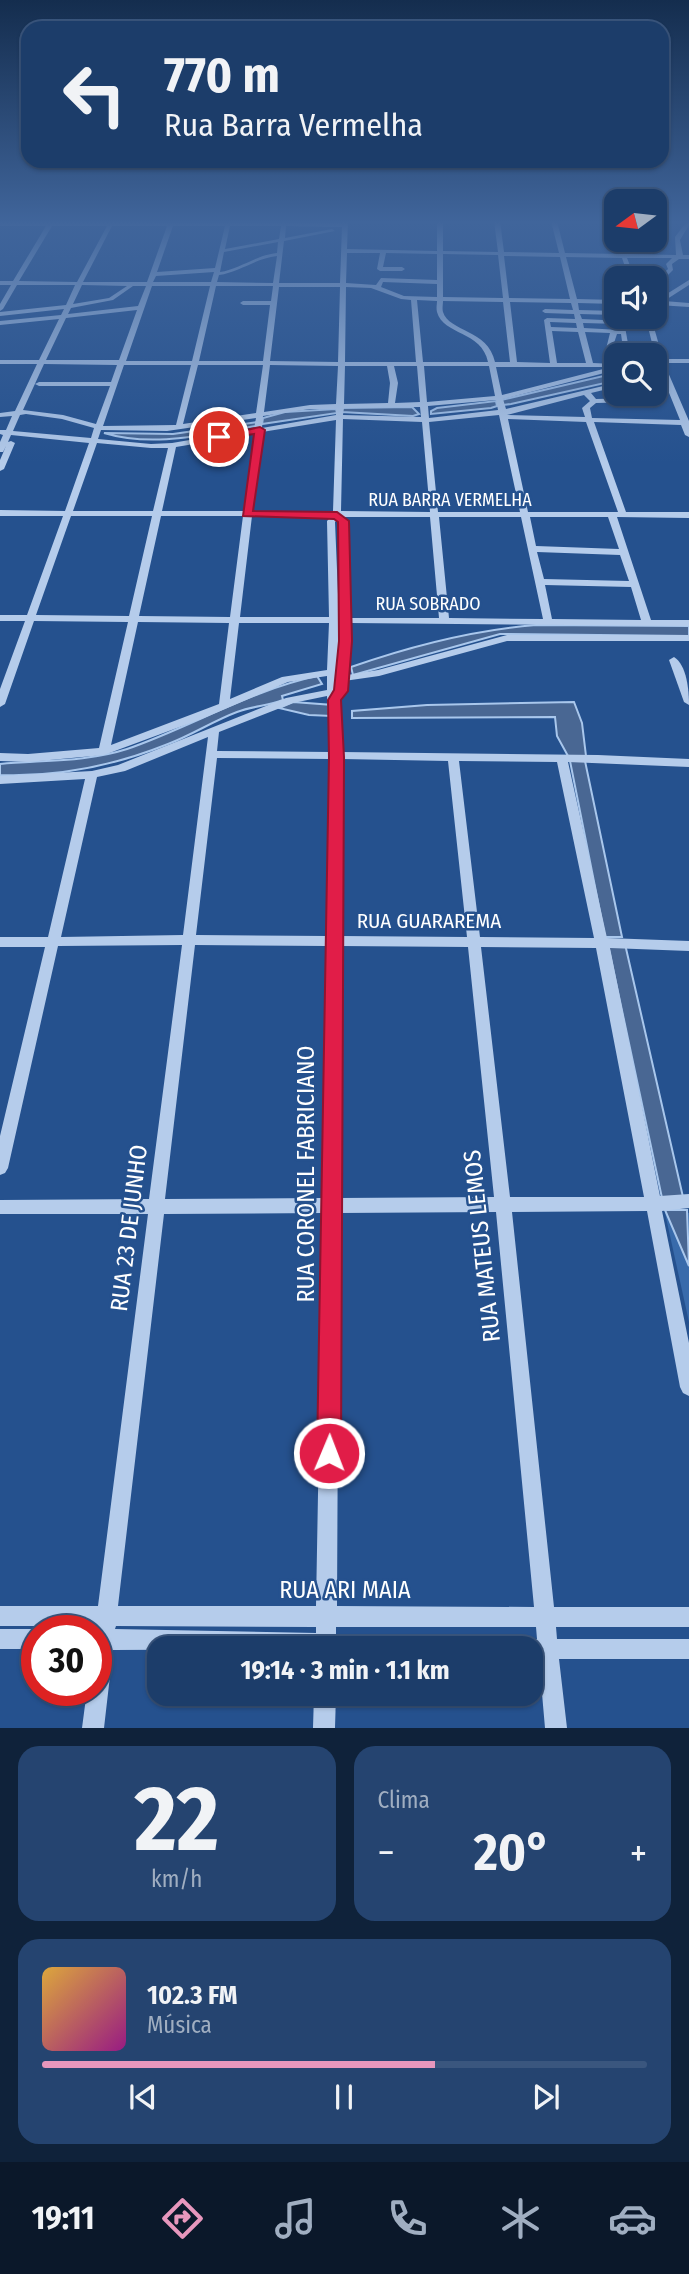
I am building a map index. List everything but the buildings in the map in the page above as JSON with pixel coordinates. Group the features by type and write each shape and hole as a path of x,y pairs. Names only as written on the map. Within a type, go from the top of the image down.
{"street":[{"path":"0,468 8,431 16,413 75,302"},
{"path":"0,312 97,302"},
{"path":"0,704 33,618 143,302"},
{"path":"179,427 209,302"},
{"name":"RUA CORONEL FABRICIANO","path":"326,1636 337,757 331,521 337,516 342,302"},
{"path":"414,302 444,621"},
{"path":"440,302 442,317 483,342 494,365 523,516 548,621"},
{"path":"507,302 514,365"},
{"path":"542,302 557,365 570,380"},
{"path":"576,302 590,365"},
{"path":"224,704 275,303 243,303"},
{"path":"667,304 689,304"},
{"path":"0,323 140,308"},
{"path":"545,312 604,313"},
{"path":"547,320 604,320"},
{"path":"548,329 624,332"},
{"path":"624,329 625,343"},
{"path":"611,343 614,332"},
{"path":"667,362 689,361"},
{"path":"0,362 604,366"},
{"path":"8,431 26,412 39,384 45,362"},
{"path":"390,365 394,383 391,405"},
{"path":"0,415 26,412 98,426 179,427 341,406 424,405 499,398 604,370"},
{"path":"667,382 687,423 689,435"},
{"path":"39,384 113,384"},
{"path":"504,415 604,388"},
{"path":"586,392 594,401"},
{"path":"604,401 594,401 586,408 623,515"},
{"path":"8,431 135,445 172,445 340,417 427,420 504,415 687,423"},
{"path":"104,751 172,445"},
{"name":"RUA BARRA VERMELHA","path":"0,513 689,515"},
{"name":"RUA CORONEL FABRICIANO","path":"337,516 344,521 346,621 337,683"},
{"path":"612,516 648,622"},
{"path":"531,549 623,552"},
{"path":"538,582 635,584"},
{"name":"RUA SOBRADO","path":"0,618 235,622 689,622"},
{"name":"RUA SOBRADO","path":"337,683 507,638 689,638"},
{"path":"674,660 689,702"},
{"path":"0,757 28,758 104,751 200,716 286,679 337,683"},
{"path":"0,780 92,775 121,768 337,683"},
{"name":"RUA 23 DE JUNHO","path":"107,1615 214,733"},
{"path":"213,754 689,763"},
{"name":"RUA MATEUS LEMOS","path":"453,758 546,1616 542,1636"},
{"path":"562,759 602,943 637,1130 655,1204 689,1387"},
{"path":"0,1168 92,775"},
{"name":"RUA GUARAREMA","path":"0,942 51,944 191,940 689,946"},
{"path":"0,1208 332,1208 655,1204 689,1201"},
{"name":"RUA ARI MAIA","path":"112,1615 689,1617"},
{"name":"RUA ARI MAIA","path":"0,1616 21,1616"},
{"path":"0,1639 21,1639"},
{"path":"112,1639 147,1641"},
{"path":"543,1649 689,1649"},
{"name":"RUA MATEUS LEMOS","path":"543,1668 556,1728"},
{"name":"RUA 23 DE JUNHO","path":"93,1728 95,1706"},
{"path":"324,1728 325,1706"}],"shaded area":[{"path":"604,376 604,383 511,404 503,405 501,400"},
{"path":"496,401 497,406 491,408 431,414 431,411 437,408"},
{"path":"412,407 419,414 413,416 342,412 341,408"},
{"path":"336,409 337,413 262,424 263,418 285,412"},
{"path":"257,422 256,426 180,438 142,439 104,433 173,434"},
{"path":"536,625 689,626 689,636 500,634 353,675 351,667 442,640"},
{"path":"317,676 322,684 282,696 283,700 277,702 237,712 177,740 128,758 64,772 0,775 0,764 80,758 127,749 268,690"},
{"path":"293,702 333,705 332,716 309,715 279,708"},
{"path":"574,702 582,723 586,756 568,756 557,736 555,717 352,718 352,711 427,705"},
{"path":"570,761 585,761 622,937 605,937"},
{"path":"625,944 683,1197 662,1198 608,945"},
{"path":"665,1210 687,1210 689,1266"},
{"path":"665,1213 689,1213 689,1322"}],"route":[{"path":"219,437 260,430 247,514 337,516 344,521 345,641 341,691 334,700 337,757 329,1453"}]}
